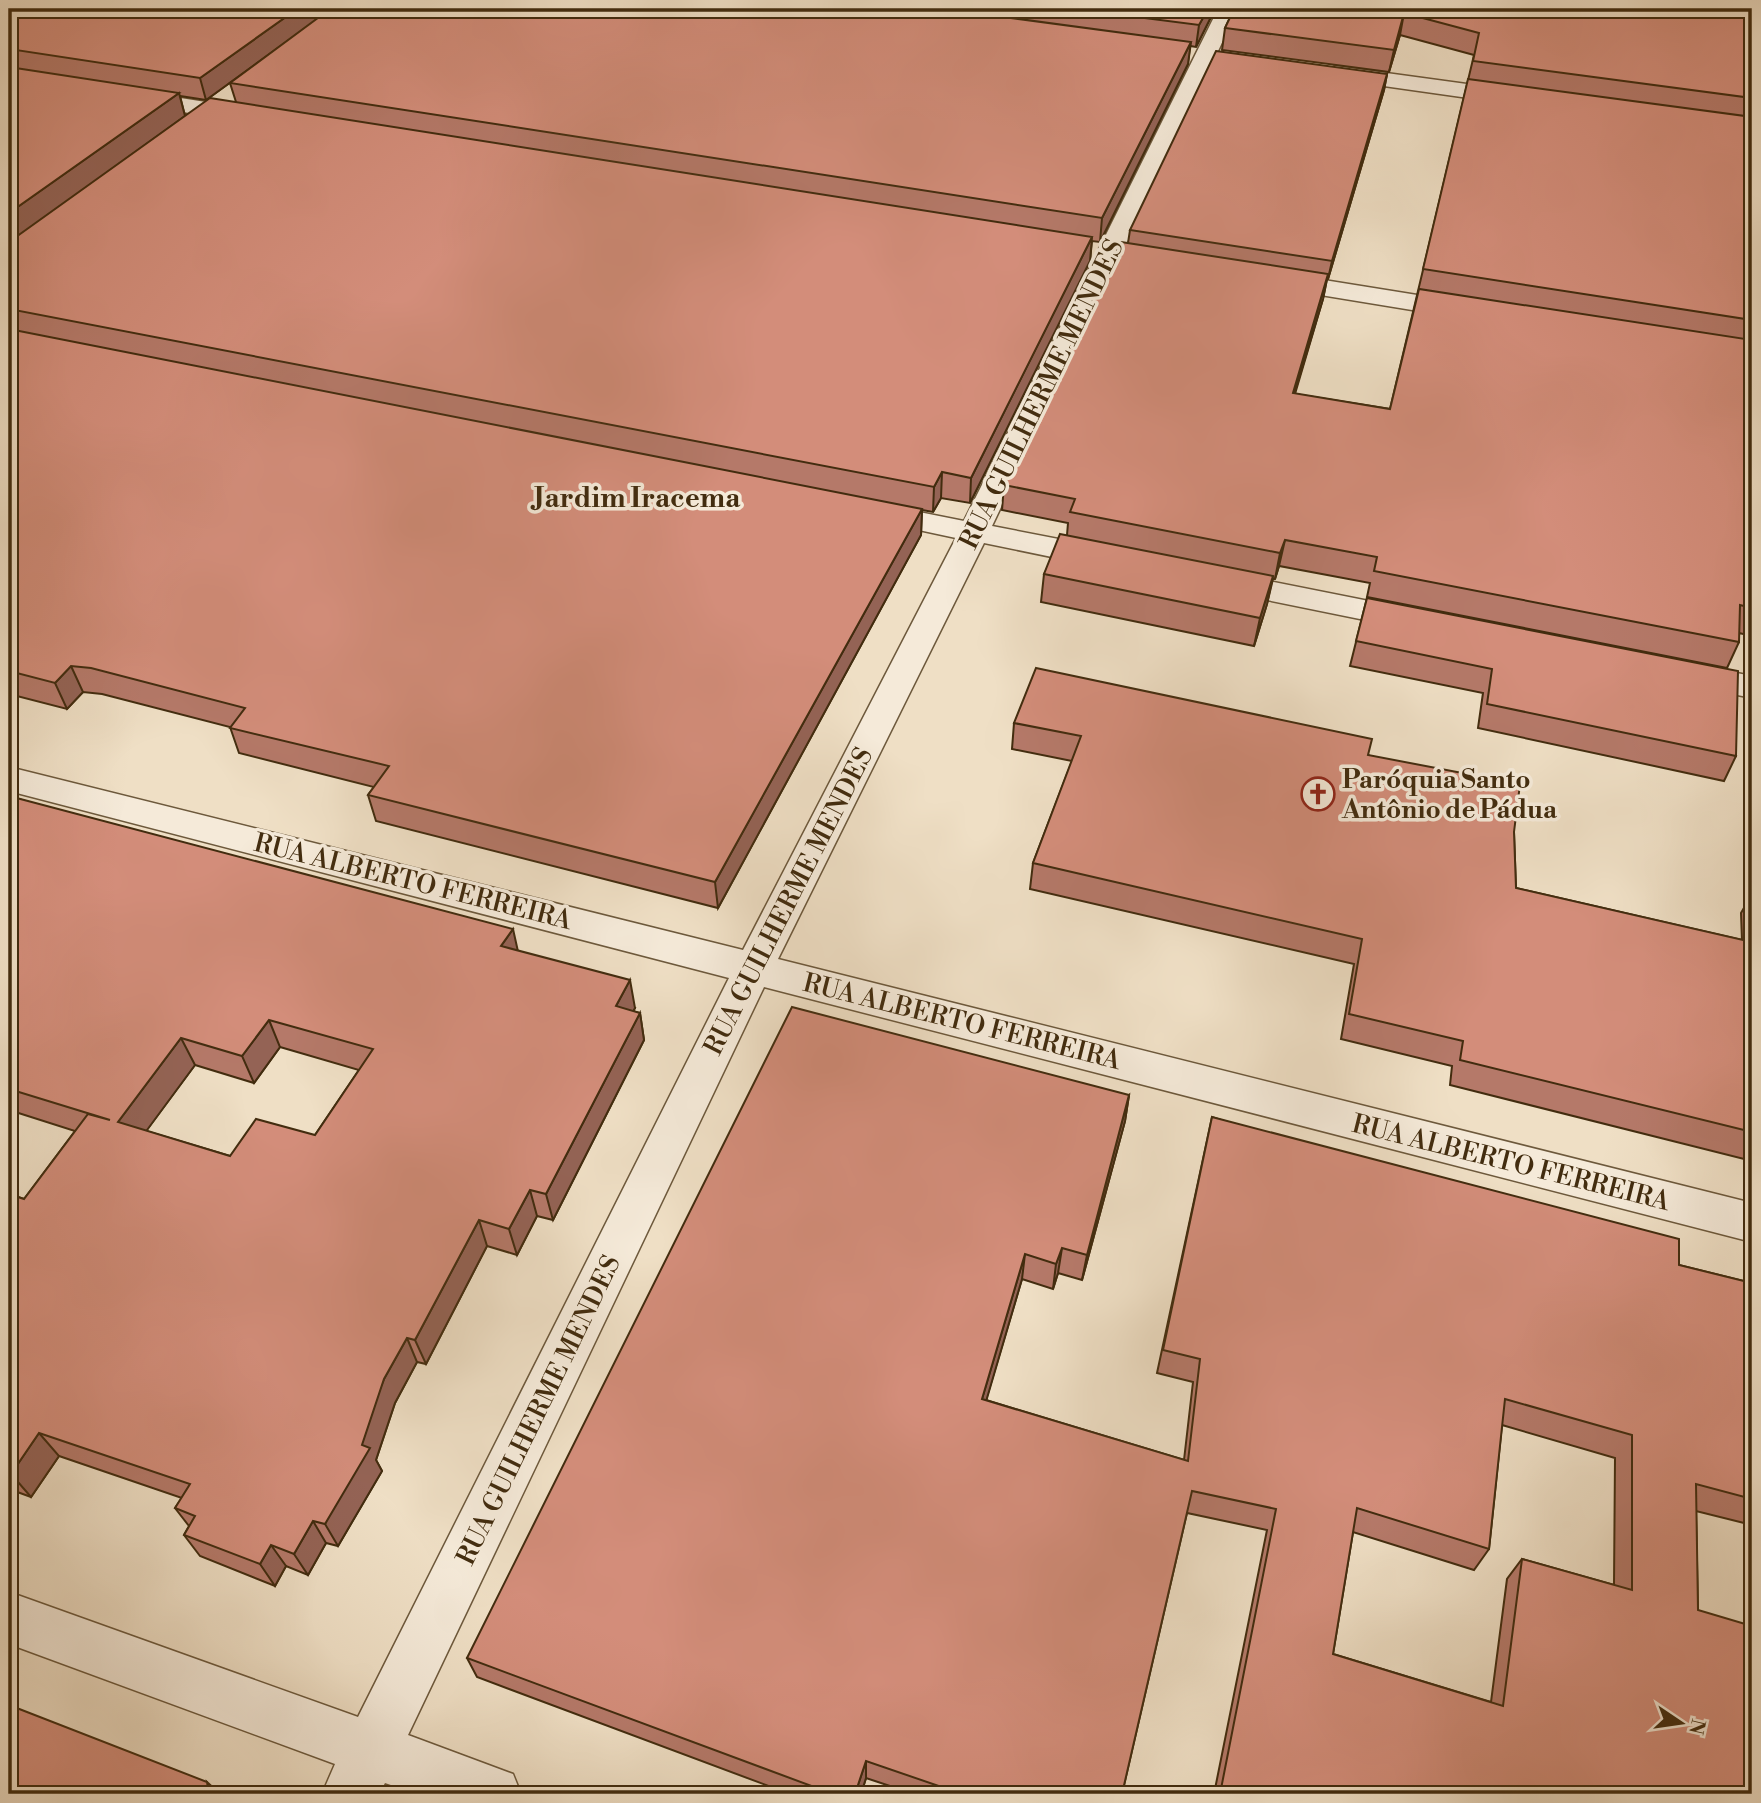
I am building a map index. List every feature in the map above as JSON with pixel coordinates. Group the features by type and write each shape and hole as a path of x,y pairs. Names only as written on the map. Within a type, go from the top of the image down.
{"street":[{"name":"RUA GUILHERME MENDES","path":"361,1771 754,967 974,532 1228,9"},
{"path":"1315,70 1534,100"},
{"path":"103,93 280,121"},
{"path":"188,126 232,94"},
{"path":"1246,276 1492,316"},
{"path":"838,505 1138,565"},
{"path":"1192,575 1438,624"},
{"path":"1657,668 1752,687"},
{"name":"RUA ALBERTO FERREIRA","path":"9,779 1752,1223"},
{"path":"9,1618 361,1771 494,1794"}],"building":[{"path":"9,9 297,9 200,78 9,49"},
{"path":"330,9 944,9 1191,42 1102,218 230,83"},
{"path":"1074,9 1208,9 1199,25"},
{"path":"1234,9 1752,9 1752,98 1473,61 1479,33 1404,13 1394,50 1225,28"},
{"path":"1216,51 1387,74 1332,261 1130,230"},
{"path":"9,67 179,93 9,213"},
{"path":"1468,79 1752,117 1752,320 1423,269"},
{"path":"210,98 1092,237 971,478 942,472 934,487 9,309 9,242"},
{"path":"1121,242 1328,274 1293,393 1390,409 1419,289 1752,340 1752,608 1740,605 1739,642 1374,571 1377,557 1285,540 1280,553 1070,512 1075,499 1004,485"},
{"path":"9,329 922,509 715,882 368,795 389,766 230,728 245,708 91,668 71,666 55,683 9,671"},
{"path":"1060,534 1273,576 1260,618 1044,574"},
{"path":"1367,598 1738,671 1736,756 1487,704 1492,669 1356,641"},
{"path":"1036,668 1372,739 1368,755 1520,784 1514,832 1516,888 1752,942 1752,1132 1460,1060 1463,1041 1349,1014 1362,939 1033,863 1081,736 1014,723"},
{"path":"9,796 513,929 501,946 630,980 616,1006 640,1013 546,1194 530,1190 509,1229 479,1220 415,1340 407,1338 384,1379 362,1445 370,1448 325,1524 313,1521 294,1554 271,1545 260,1564 184,1535 195,1516 175,1508 190,1484 39,1433 9,1474 9,1194 24,1199 88,1114 110,1120 9,1089","holes":["269,1020 373,1049 315,1135 256,1119 230,1156 118,1122 181,1038 242,1056"]},
{"path":"792,1007 1129,1095 1087,1255 1062,1248 1056,1264 1025,1254 982,1399 1188,1461 1200,1359 1163,1350 1212,1117 1679,1239 1679,1265 1752,1283 1752,1499 1696,1484 1698,1610 1752,1626 1752,1794 1220,1794 1276,1509 1192,1491 1122,1794 962,1794 866,1761 855,1794 833,1794 467,1658","holes":["1505,1399 1632,1435 1632,1590 1522,1559 1503,1706 1333,1654 1357,1508 1489,1549"]},
{"path":"9,1705 207,1782 209,1794 9,1794"}],"place":[{"name":"Paróquia Santo Antônio de Pádua","path":"1318,794"}],"district":[{"name":"Jardim Iracema","path":"637,497"}]}
